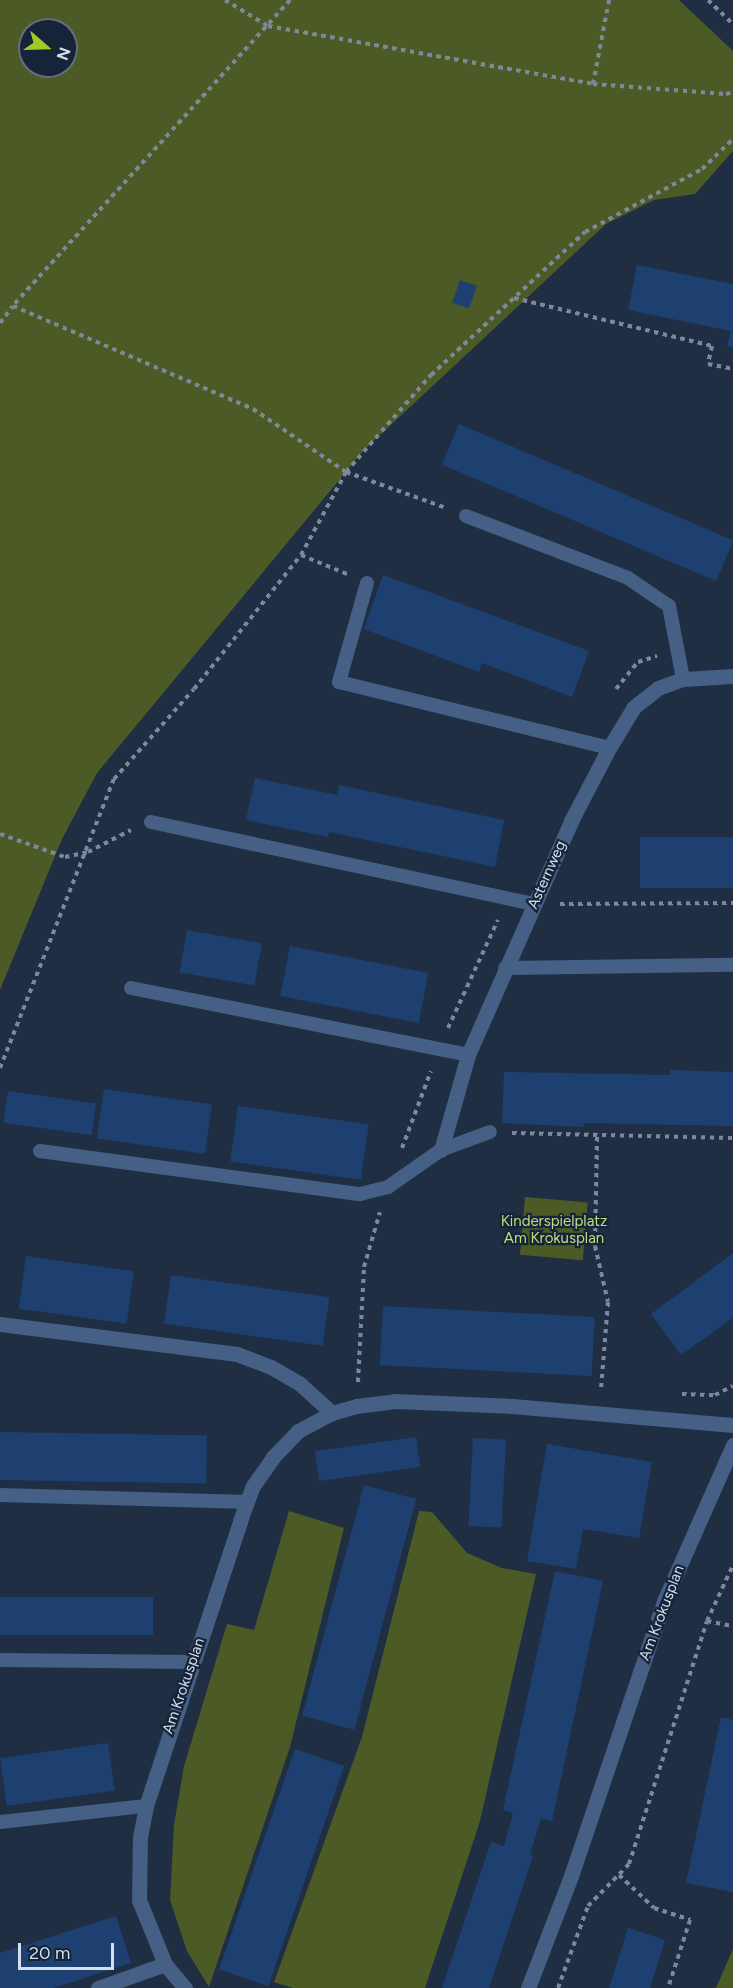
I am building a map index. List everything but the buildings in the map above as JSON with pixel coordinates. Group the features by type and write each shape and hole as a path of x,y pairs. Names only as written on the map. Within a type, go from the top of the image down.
{"street":[{"name":"Asternweg","path":"441,1150 468,1055 505,968 609,748 634,707 658,688 683,679 733,676"},
{"path":"0,1324 237,1354 271,1367 300,1384 332,1413"},
{"name":"Am Krokusplan","path":"185,1988 165,1964 139,1900 140,1837 146,1806 192,1662 253,1486 273,1456 298,1431 332,1413 356,1406 394,1401 599,1413 733,1425"},
{"name":"Am Krokusplan","path":"528,1988 571,1876 663,1601 733,1445"},
{"path":"98,1988 165,1964"}],"lane":[{"path":"466,516 628,578 669,606 683,679"},
{"path":"368,583 339,682 609,748"},
{"path":"151,822 534,904"},
{"path":"505,968 733,965"},
{"path":"131,988 468,1055"},
{"path":"40,1152 360,1194 388,1187 441,1150 490,1132"},
{"path":"0,1495 248,1502"},
{"path":"0,1660 192,1662"},
{"path":"0,1822 146,1806"}],"path":[{"path":"225,0 268,26 592,84 726,94 733,92"},
{"path":"0,323 290,0"},
{"path":"592,84 609,0"},
{"path":"708,0 733,24"},
{"path":"0,1068 88,852 114,779 194,689 301,555 346,472 431,375 585,232 702,169 733,139"},
{"path":"513,298 712,346 708,364 733,369"},
{"path":"14,306 253,409 346,472 466,516"},
{"path":"301,555 368,583"},
{"path":"0,834 65,857 88,852 151,822"},
{"path":"534,904 733,903"},
{"path":"490,1132 597,1137 733,1138"},
{"path":"597,1137 595,1246 608,1302 599,1413"},
{"path":"558,1988 588,1906 629,1864 707,1621 733,1565"},
{"path":"707,1621 733,1626"},
{"path":"619,1875 654,1908 690,1920 669,1988"}],"green space":[{"path":"0,0 679,0 733,51 733,151 695,194 654,200 606,224 364,450 97,773 62,839 0,990"},
{"name":"Kinderspielplatz Am Krokusplan","path":"525,1197 588,1202 583,1260 520,1255"},
{"path":"289,1511 344,1528 290,1747 209,1987 187,1951 170,1900 174,1825 184,1766 227,1624 254,1630"},
{"path":"419,1511 432,1512 467,1553 502,1568 536,1574 480,1821 425,1988 293,1988 274,1982 362,1737"},
{"path":"733,1949 733,1988 716,1988"}]}
